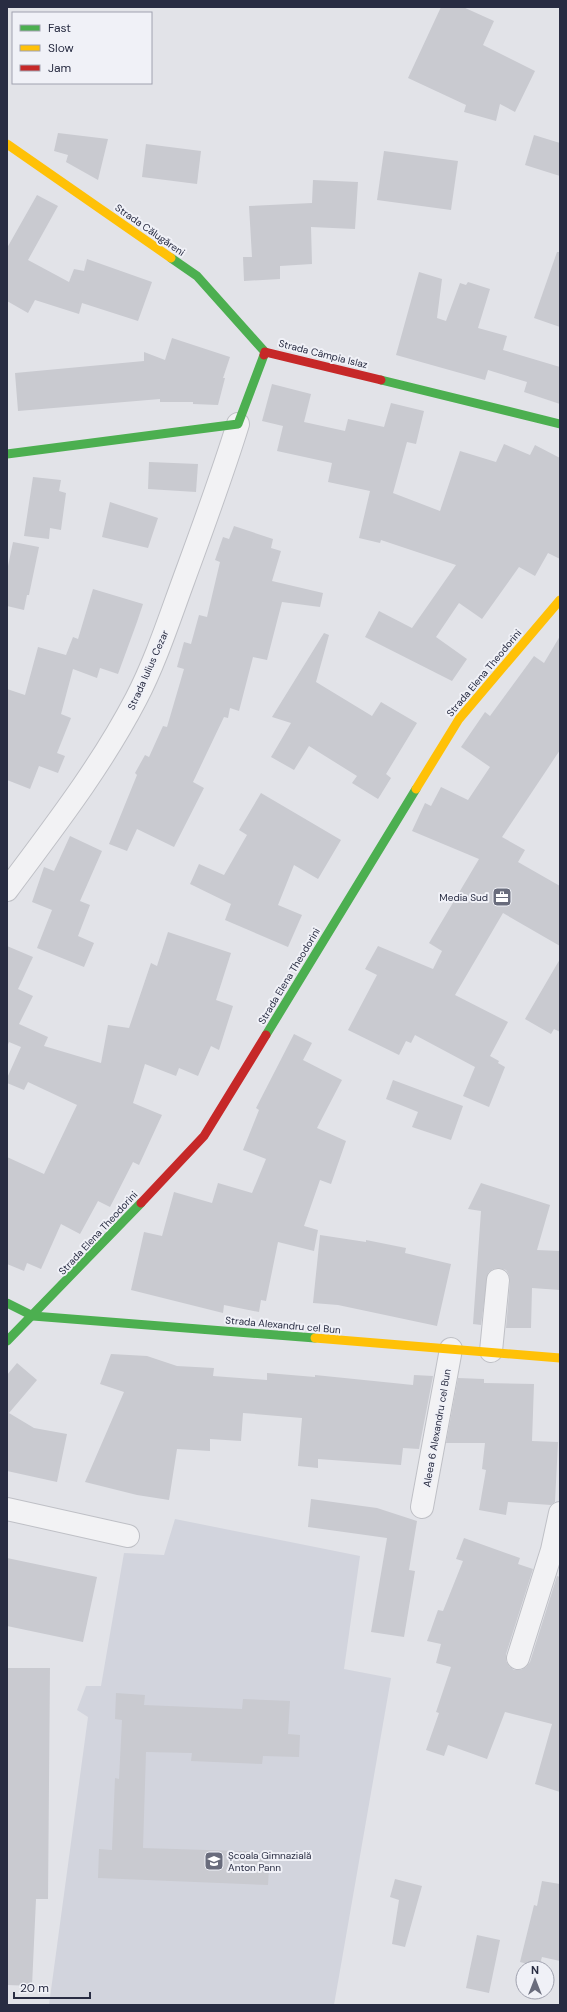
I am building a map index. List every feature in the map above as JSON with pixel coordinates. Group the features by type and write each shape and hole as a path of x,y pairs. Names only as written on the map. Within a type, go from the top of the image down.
{"street":[{"name":"Strada Călugăreni","path":"7,144 197,276 266,352"},
{"name":"Strada Câmpia Islaz","path":"238,424 266,352 560,424"},
{"path":"7,454 238,424"},
{"name":"Strada Iulius Cezar","path":"7,890 61,818 106,753 137,698 171,616 227,460 238,424"},
{"name":"Strada Elena Theodorini","path":"7,1341 34,1316 204,1136 459,719 560,600"},
{"path":"491,1351 498,1280"},
{"name":"Strada Alexandru cel Bun","path":"7,1303 34,1316 491,1351 560,1358"},
{"name":"Aleea 6 Alexandru cel Bun","path":"422,1507 451,1349"},
{"path":"7,1509 128,1536"},
{"path":"518,1658 552,1550 560,1513"}],"shaded area":[{"name":"Școala Gimnazială Anton Pann","path":"175,1519 360,1556 344,1669 391,1678 334,2005 49,2005 88,1717 77,1710 86,1686 101,1686 124,1553 164,1555"}],"building":[{"path":"441,7 463,7 494,21 483,45 535,71 515,112 500,104 496,121 464,112 466,105 408,78"},
{"path":"58,133 108,139 98,180 66,162 68,155 54,151"},
{"path":"534,135 560,143 560,176 525,165"},
{"path":"146,144 201,151 197,184 142,177"},
{"path":"384,151 458,161 451,210 377,200"},
{"path":"313,180 358,182 355,229 311,227 312,264 280,266 280,279 244,281 243,257 252,257 249,206 312,203"},
{"path":"37,195 58,206 28,260 69,282 74,269 84,271 87,259 152,282 138,321 82,303 79,314 35,300 28,313 7,301 7,248"},
{"path":"557,252 560,252 560,327 534,318"},
{"path":"419,272 442,279 437,318 446,321 460,283 466,285 468,282 490,289 478,328 507,336 503,350 560,367 560,404 524,392 527,382 488,370 485,380 396,355"},
{"path":"172,338 230,357 223,378 225,378 218,405 193,404 193,402 160,402 160,399 18,411 15,373 144,361 144,352 165,360"},
{"path":"272,384 311,394 304,422 345,431 348,419 384,427 391,403 424,411 416,444 407,442 393,493 440,511 460,451 496,462 504,444 530,455 535,445 560,458 560,559 548,553 535,576 519,567 482,619 459,603 436,637 467,659 452,681 365,637 379,611 412,628 456,565 381,540 380,543 359,538 370,491 328,482 332,463 277,451 283,426 262,421"},
{"path":"149,462 198,464 196,492 148,489"},
{"path":"33,477 61,480 59,491 66,493 61,530 50,528 49,539 24,536"},
{"path":"110,502 158,518 148,548 102,537"},
{"path":"234,526 273,539 271,548 281,551 272,581 323,593 320,607 282,602 267,660 253,657 239,711 230,708 228,718 224,717 193,782 204,788 174,847 137,829 127,851 109,844 137,775 135,773 145,755 149,757 163,726 167,727 184,669 177,667 184,642 191,644 199,615 207,617 220,562 215,560 223,537 229,539"},
{"path":"13,542 39,547 29,595 27,595 24,610 7,606 7,571"},
{"path":"93,589 143,604 118,674 100,668 97,678 73,669 61,714 71,718 57,753 65,756 58,773 39,766 30,789 7,780 7,689 25,695 38,647 66,655 73,637 78,639"},
{"path":"324,633 329,635 316,682 372,716 381,702 417,723 386,774 391,778 378,799 352,783 357,776 309,746 294,770 271,757 291,723 272,717"},
{"path":"560,636 560,750 502,837 525,850 518,862 560,886 560,946 503,913 455,995 508,1022 490,1056 499,1061 498,1063 505,1067 489,1107 463,1096 475,1067 415,1035 411,1043 406,1041 399,1055 348,1030 377,975 365,969 378,946 433,969 442,951 429,943 479,859 412,831 425,803 431,806 441,787 468,800 490,767 461,747 485,712 490,716 534,656 544,663"},
{"path":"261,793 341,840 318,879 294,865 278,905 302,915 288,947 225,920 231,904 190,884 199,864 224,875 247,835 239,830"},
{"path":"70,836 102,851 80,901 90,905 78,936 94,943 84,967 37,948 52,910 32,902 44,867 54,871"},
{"path":"168,932 231,953 216,1000 233,1006 219,1050 211,1046 198,1076 179,1068 176,1076 145,1064 133,1103 162,1115 139,1165 133,1162 110,1207 98,1201 80,1234 61,1224 41,1269 27,1263 24,1271 7,1264 7,1157 44,1174 77,1105 28,1082 24,1090 7,1083 7,1078 21,1047 9,1042 7,1047 7,946 33,957 18,989 33,996 19,1024 48,1037 44,1046 101,1063 108,1025 129,1028 151,963 157,966"},
{"path":"560,959 560,1032 554,1029 551,1034 525,1019"},
{"path":"294,1034 312,1043 303,1060 342,1080 317,1128 346,1141 331,1184 320,1180 304,1226 318,1230 314,1251 278,1242 266,1301 261,1300 259,1312 224,1305 223,1313 131,1290 144,1232 162,1236 174,1192 212,1203 218,1183 252,1193 266,1159 243,1150 259,1110 256,1108"},
{"path":"393,1080 463,1106 451,1140 412,1127 418,1112 386,1099"},
{"path":"481,1183 550,1205 537,1250 560,1251 560,1290 532,1288 531,1328 506,1328 510,1281 506,1270 499,1268 493,1269 488,1273 481,1325 473,1324 481,1211 468,1209"},
{"path":"320,1235 366,1242 366,1240 406,1248 405,1253 451,1264 437,1326 338,1305 313,1303"},
{"path":"111,1354 147,1356 177,1366 214,1368 213,1376 267,1380 267,1373 315,1377 315,1375 413,1385 414,1375 433,1376 419,1449 403,1448 401,1465 318,1459 318,1468 298,1466 302,1418 243,1413 241,1441 210,1439 210,1451 177,1449 169,1500 137,1495 85,1482 124,1392 100,1384"},
{"path":"17,1363 37,1380 9,1413 34,1428 67,1434 57,1482 7,1471 7,1375"},
{"path":"458,1378 484,1379 484,1383 534,1384 532,1441 558,1442 555,1502 551,1505 508,1502 506,1515 479,1510 486,1470 482,1469 485,1443 446,1443"},
{"path":"311,1499 377,1508 417,1521 409,1570 415,1571 404,1637 371,1632 387,1538 308,1527"},
{"path":"464,1538 520,1558 518,1564 533,1569 506,1654 506,1661 514,1670 521,1670 530,1662 557,1576 560,1577 560,1792 535,1784 552,1724 505,1712 487,1759 448,1745 444,1756 426,1750 439,1713 436,1712 451,1667 436,1663 441,1644 427,1641 438,1610 443,1611 463,1561 456,1559"},
{"path":"7,1558 97,1577 83,1642 7,1626"},
{"path":"7,1668 50,1668 48,1899 36,1899 32,1986 7,1985"},
{"path":"116,1693 145,1695 144,1705 242,1709 243,1699 290,1701 288,1734 300,1735 299,1757 263,1756 262,1764 191,1761 192,1753 146,1752 143,1848 270,1852 268,1885 98,1878 99,1849 112,1850 115,1778 119,1779 122,1720 115,1719"},
{"path":"395,1879 422,1886 405,1947 392,1944 399,1900 390,1897"},
{"path":"542,1881 560,1884 560,1961 542,1957 541,1960 520,1960 534,1905 537,1906"},
{"path":"477,1935 500,1940 489,1993 466,1988"}],"traffic: fast":[{"path":"171,258 197,276 265,352"},
{"path":"7,454 238,424 264,355"},
{"path":"381,380 560,424"},
{"path":"266,1035 416,789"},
{"path":"7,1341 141,1203"},
{"path":"7,1303 33,1316 315,1338"}],"traffic: slow":[{"path":"7,144 171,258"},
{"path":"416,789 459,719 560,600"},
{"path":"315,1338 560,1358"}],"traffic: jam":[{"path":"264,355 265,352 381,380"},
{"path":"141,1203 204,1136 266,1035"}],"place":[{"name":"Media Sud","path":"502,897"},
{"name":"Școala Gimnazială Anton Pann","path":"214,1861"}]}
